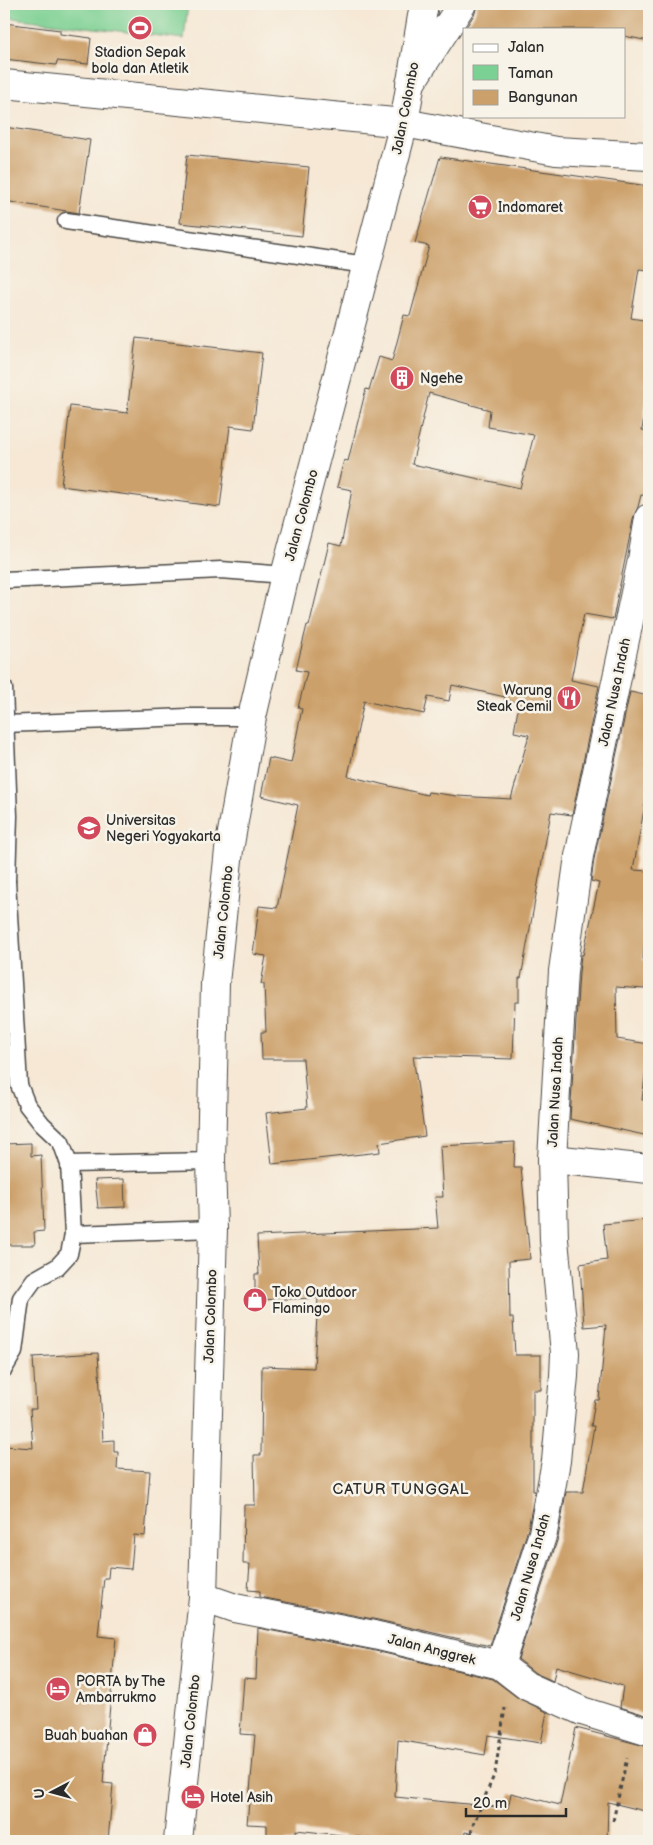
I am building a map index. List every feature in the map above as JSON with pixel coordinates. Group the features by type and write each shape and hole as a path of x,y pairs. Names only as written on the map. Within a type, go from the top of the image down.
{"street":[{"name":"Jalan Colombo","path":"178,1841 203,1597 213,1229 211,1161 215,984 229,850 252,717 285,575 404,123 424,4"},
{"path":"410,84 462,4"},
{"path":"4,84 404,123 556,152 649,156"},
{"name":"Jalan Nusa Indah","path":"506,1670 543,1533 559,1429 564,1376 564,1353 554,1240 552,1159 563,971 575,881 648,528"},
{"path":"552,1159 649,1169"},
{"name":"Jalan Anggrek","path":"203,1597 235,1608 374,1634 506,1670 527,1686 582,1711 642,1730"}],"lane":[{"path":"66,221 366,265"},
{"path":"4,580 221,570 285,575"},
{"path":"4,688 10,816 6,881 19,1085 27,1105 42,1124 62,1142 69,1164 73,1234 69,1254 57,1267 34,1280 22,1298 14,1352 4,1369"},
{"path":"5,724 188,717 252,717"},
{"path":"69,1164 211,1161"},
{"path":"73,1234 213,1229"}],"path":[{"path":"469,1841 473,1825 495,1773 506,1670"},
{"path":"613,1821 642,1730"}],"green space":[{"name":"Stadion Sepak bola dan Atletik","path":"4,4 188,4 184,39 4,17"}],"building":[{"path":"477,4 649,4 649,41 626,36 626,28 466,28 475,13"},
{"path":"4,23 60,30 60,34 91,38 88,64 57,61 56,65 4,59"},
{"path":"4,127 90,140 79,213 4,201"},
{"path":"187,155 309,167 302,236 180,223"},
{"path":"440,157 649,186 649,270 639,269 631,318 649,321 649,382 642,430 649,431 649,496 641,495 634,515 613,619 584,614 571,680 599,686 572,815 551,812 521,978 519,978 519,1002 515,1002 513,1059 413,1056 425,1136 379,1143 380,1152 272,1164 266,1113 307,1108 303,1059 262,1059 261,1032 266,1032 264,984 261,984 266,956 253,954 259,906 277,908 298,805 261,796 269,758 291,763 302,709 298,708 307,672 296,670 307,625 309,626 329,543 341,546 352,490 337,487 344,460 348,461 366,389 369,390 379,357 392,361 404,315 410,316 429,246 415,243","holes":["429,393 490,410 488,427 534,435 520,488 412,464","452,685 505,697 505,700 519,703 514,732 529,735 511,799 457,796 428,792 427,795 348,776 364,701 424,714 428,697 449,701"]},
{"path":"136,338 262,353 253,429 230,426 220,507 61,486 70,406 127,413"},
{"path":"630,692 649,696 649,782 633,870 649,871 643,960 647,961 645,989 616,987 617,1039 649,1044 642,1100 649,1101 649,1136 570,1119 581,955 583,955 599,883 591,881 594,859"},
{"path":"515,1142 514,1167 521,1167 530,1259 509,1261 510,1318 513,1318 515,1355 541,1355 541,1390 533,1390 533,1491 535,1491 528,1529 490,1646 378,1620 260,1597 260,1591 248,1590 250,1564 243,1564 244,1505 255,1505 254,1455 261,1455 262,1366 314,1368 318,1298 255,1300 255,1274 259,1274 257,1236 438,1228 435,1197 443,1197 440,1146"},
{"path":"31,1143 31,1156 41,1155 44,1231 34,1232 35,1245 4,1245 4,1144"},
{"path":"124,1179 125,1207 98,1208 95,1180"},
{"path":"646,1220 649,1254 649,1716 620,1707 623,1686 556,1666 553,1681 535,1673 518,1659 558,1538 566,1492 583,1492 594,1426 591,1426 595,1400 599,1400 606,1325 584,1327 580,1264 607,1260 603,1224"},
{"path":"98,1353 103,1441 114,1440 114,1452 118,1452 117,1469 150,1471 145,1536 134,1535 131,1569 109,1567 108,1578 104,1578 98,1636 116,1638 103,1783 113,1784 108,1841 4,1841 4,1446 33,1448 30,1409 36,1409 33,1357"},
{"path":"258,1628 371,1650 493,1679 518,1698 547,1712 541,1743 488,1735 485,1755 398,1740 395,1797 508,1808 511,1793 560,1805 576,1728 649,1747 649,1812 608,1802 607,1841 505,1841 465,1832 464,1841 394,1841 296,1830 296,1841 267,1841 267,1825 247,1824 255,1735 240,1734 244,1678 256,1679"}],"place":[{"name":"Stadion Sepak bola dan Atletik","path":"140,28"},
{"name":"Indomaret","path":"480,207"},
{"name":"Ngehe","path":"402,378"},
{"name":"Warung Steak Cemil","path":"569,698"},
{"name":"Universitas Negeri Yogyakarta","path":"89,828"},
{"name":"Toko Outdoor Flamingo","path":"255,1300"},
{"name":"PORTA by The Ambarrukmo","path":"58,1689"},
{"name":"Buah buahan","path":"145,1735"},
{"name":"Hotel Asih","path":"193,1797"}],"district":[{"name":"CATUR TUNGGAL","path":"401,1489"}]}
